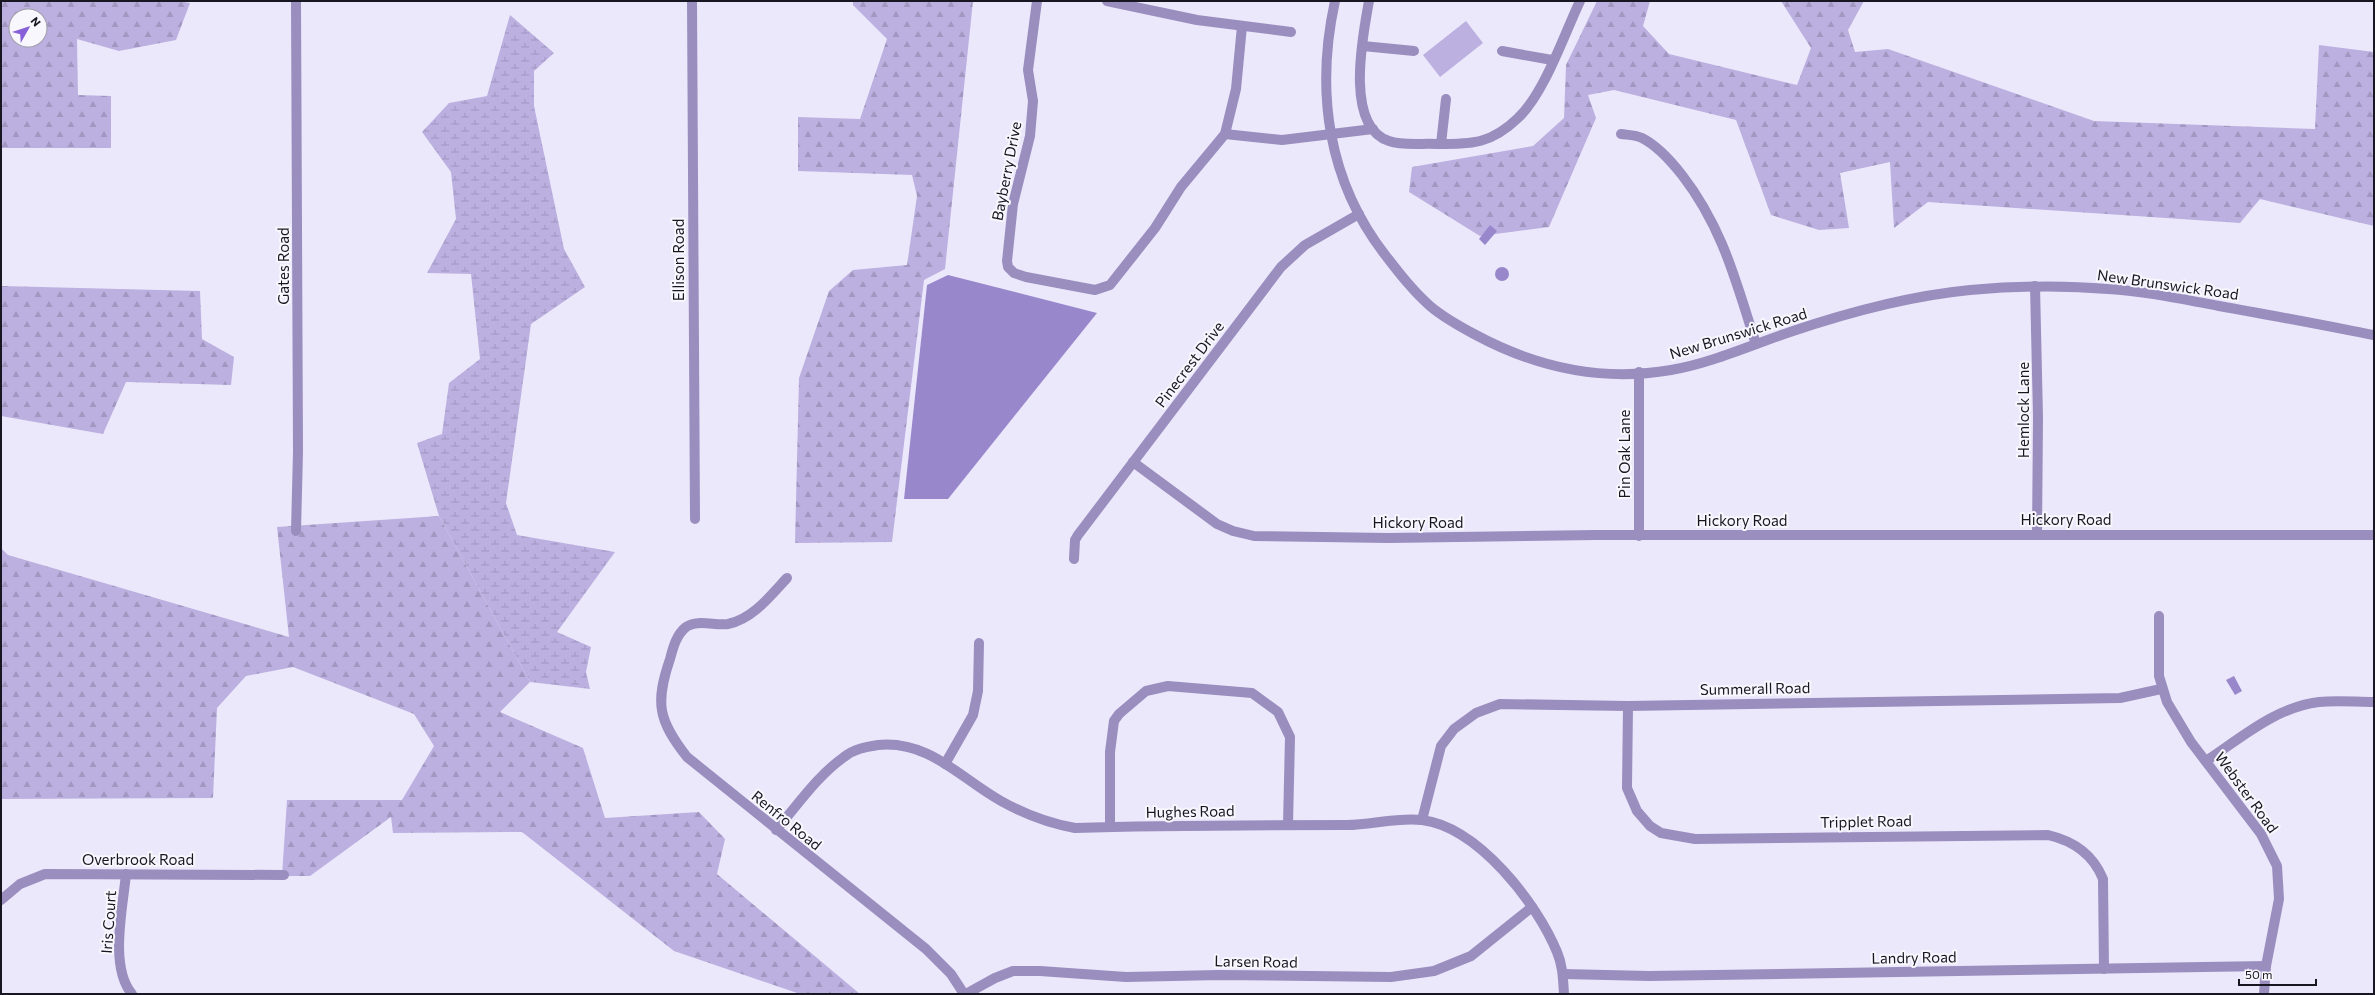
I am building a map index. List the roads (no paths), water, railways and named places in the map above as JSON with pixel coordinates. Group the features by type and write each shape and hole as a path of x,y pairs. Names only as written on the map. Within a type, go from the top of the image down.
{"street":[{"name":"Gates Road","path":"296,1 298,452 296,531"},
{"name":"Ellison Road","path":"692,1 695,519"},
{"name":"Bayberry Drive","path":"1037,1 1028,70 1033,101 1030,136 1013,204 1007,261 1008,267 1014,273 1095,290 1110,285 1155,228 1181,187 1225,134 1236,89 1242,26"},
{"path":"1107,1 1197,20 1291,32"},
{"name":"New Brunswick Road","path":"1335,1 1326,47 1325,71 1327,116 1330,134 1340,171 1359,214 1377,244 1409,285 1433,308 1460,326 1503,350 1550,366 1607,373 1670,370 1707,361 1868,308 1914,297 1969,290 2035,286 2110,289 2167,296 2374,336"},
{"path":"1369,1 1359,92 1372,129 1389,141 1441,144 1483,142 1500,133 1530,105 1580,1"},
{"path":"1363,46 1414,51"},
{"path":"1502,51 1552,60"},
{"path":"1441,144 1446,99"},
{"path":"1225,134 1282,140 1306,139 1330,134 1372,129"},
{"path":"1621,134 1640,137 1664,154 1695,192 1709,214 1726,250 1756,344"},
{"name":"Pinecrest Drive","path":"1074,559 1075,540 1078,535 1281,267 1306,245 1359,214"},
{"name":"Hemlock Lane","path":"2035,286 2038,417 2037,534"},
{"name":"Pin Oak Lane","path":"1639,372 1639,536"},
{"name":"Hickory Road","path":"1133,462 1217,524 1233,531 1254,536 1389,538 2037,534 2374,535"},
{"name":"Renfro Road","path":"787,578 764,603 737,622 728,624 692,624 678,637 664,676 660,697 662,716 672,739 687,757 926,949 951,974 965,994"},
{"name":"Webster Road","path":"2159,616 2159,676 2161,689 2174,716 2206,761 2262,834 2277,866 2279,899 2266,966 2264,994"},
{"path":"945,764 973,715 978,691 979,643"},
{"path":"1110,827 1110,752 1114,721 1129,704 1146,691 1168,686 1252,693 1278,712 1287,727 1290,737 1288,825"},
{"name":"Summerall Road","path":"1422,820 1441,746 1454,729 1476,713 1500,704 1628,706 2120,698 2161,689"},
{"path":"2206,761 2277,714 2295,707 2320,702 2374,702"},
{"name":"Tripplet Road","path":"1628,706 1627,788 1637,811 1650,826 1661,833 1695,839 2048,835 2065,839 2086,852 2098,867 2103,879 2104,969"},
{"name":"Hughes Road","path":"776,830 815,784 844,757 862,747 903,745 917,748 945,764 1001,801 1047,823 1075,828 1358,825 1422,820 1453,830 1472,841 1511,880 1544,924 1558,954 1563,974 1564,994"},
{"name":"Overbrook Road","path":"1,900 20,884 45,874 284,875"},
{"name":"Iris Court","path":"126,874 118,951 122,975 132,994"},
{"name":"Larsen Road","path":"965,994 995,978 1013,971 1040,971 1126,977 1219,975 1391,977 1434,971 1470,956 1532,907"},
{"name":"Landry Road","path":"1563,974 1649,976 2266,966"}]}
